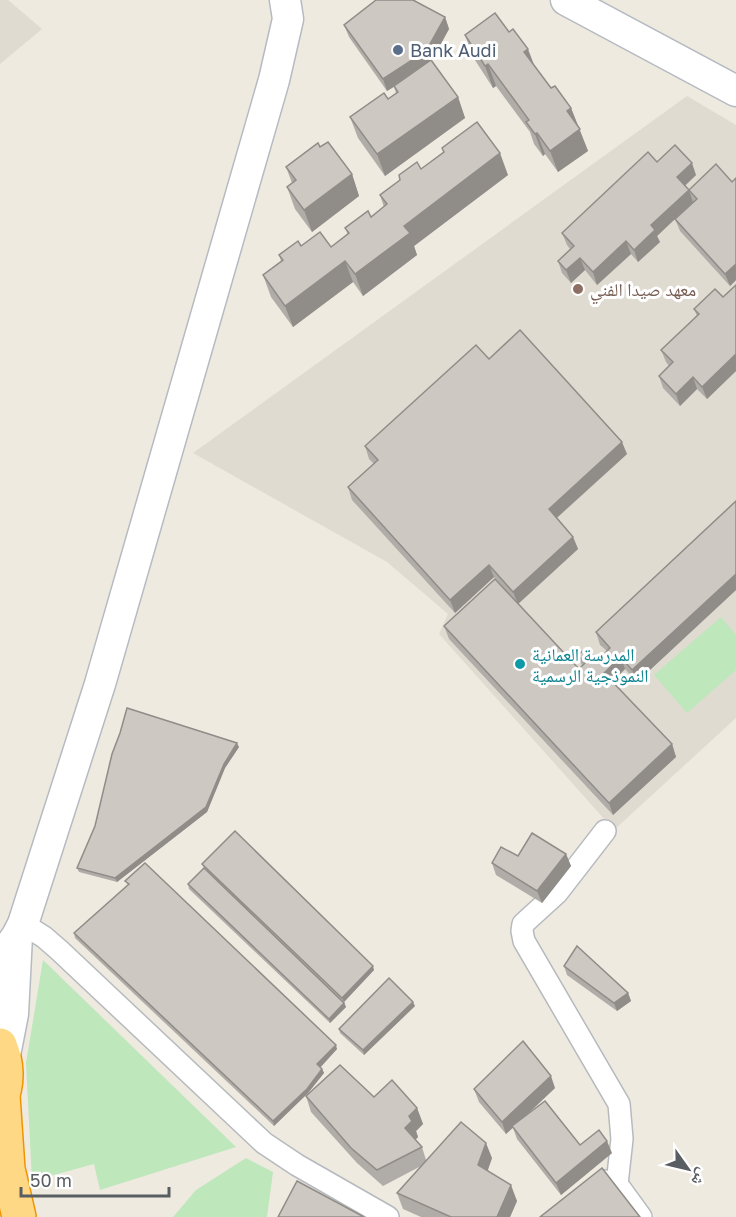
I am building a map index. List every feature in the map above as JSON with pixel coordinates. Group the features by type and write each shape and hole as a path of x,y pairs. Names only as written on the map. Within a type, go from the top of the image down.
{"highway":[{"path":"2,1050 7,1070 1,1098 8,1169 20,1217"}],"main road":[{"path":"566,0 736,91"},
{"path":"2,1050 13,1014 13,939 100,684 294,6"}],"street":[{"path":"605,831 557,893 523,924 522,931 524,941 619,1104 622,1139 616,1184"},
{"path":"13,939 44,937 264,1143 297,1165 388,1217"},
{"path":"588,1190 602,1182 616,1184 641,1217"}],"shaded area":[{"path":"0,0 8,0 42,29 0,64"},
{"name":"معهد صيدا الفني","path":"687,96 736,125 736,718 614,830 439,634 448,614 387,562 193,453"}],"green space":[{"path":"721,617 736,635 736,670 687,713 654,675"},
{"path":"43,960 236,1147 100,1190 94,1164 32,1181 26,1063"},
{"path":"246,1158 273,1172 267,1217 173,1217 196,1190"}],"building":[{"name":"Bank Audi","path":"376,0 413,0 445,17 426,51 383,79 344,25"},
{"path":"495,13 509,32 513,29 528,49 524,52 551,88 555,86 571,108 567,111 580,129 550,151 526,122 529,120 488,64 485,66 465,35"},
{"path":"431,60 458,97 377,154 350,117 384,93 388,99 398,92 394,86"},
{"path":"477,122 500,153 404,226 410,233 355,274 345,261 285,306 263,275 283,260 279,255 298,241 301,246 320,232 331,247 349,233 345,228 368,211 371,217 387,204 380,195 400,180 399,175 417,162 421,169 444,152 442,148"},
{"path":"328,142 352,174 304,210 287,187 296,180 286,167 318,143 320,147"},
{"path":"675,145 692,163 677,177 689,190 651,225 655,230 634,250 626,241 593,272 580,258 566,270 558,261 574,246 562,233 648,152 657,162"},
{"path":"716,164 732,182 736,178 736,264 725,274 675,219 697,199 689,190"},
{"path":"736,285 736,354 702,387 693,377 676,394 659,376 673,362 661,350 699,314 694,309 715,289 723,297"},
{"path":"520,330 622,442 549,509 573,537 513,592 489,565 450,600 348,487 378,460 365,446 476,345 489,359"},
{"name":"المدرسة العمانية النموذجية الرسمية","path":"736,501 736,574 632,670 621,657 604,673 672,744 609,803 444,626 495,579 579,669 585,663 578,655 586,648 598,660 610,648 596,632"},
{"path":"127,708 237,743 224,764 206,807 115,878 77,868 95,826 112,754"},
{"path":"235,831 373,966 342,998 202,864"},
{"path":"532,833 566,854 537,891 492,863 501,847 518,856"},
{"path":"145,863 336,1045 317,1064 322,1069 307,1089 273,1121 74,933 129,884 125,881"},
{"path":"204,868 344,1003 329,1019 188,884"},
{"path":"577,946 628,993 614,1003 564,966"},
{"path":"389,978 413,1002 363,1050 339,1029"},
{"path":"523,1041 551,1076 502,1122 474,1089"},
{"path":"340,1065 374,1097 392,1080 417,1108 409,1116 412,1121 405,1128 422,1147 377,1170 351,1148 306,1096"},
{"path":"545,1101 580,1145 599,1130 607,1141 556,1183 512,1126"},
{"path":"461,1122 486,1143 478,1165 511,1185 497,1217 451,1217 397,1193"},
{"path":"602,1168 640,1217 540,1217"},
{"path":"297,1181 364,1217 278,1217"}],"place":[{"name":"Bank Audi","path":"398,50"},
{"name":"معهد صيدا الفني","path":"578,289"},
{"name":"المدرسة العمانية النموذجية الرسمية","path":"520,664"}]}
